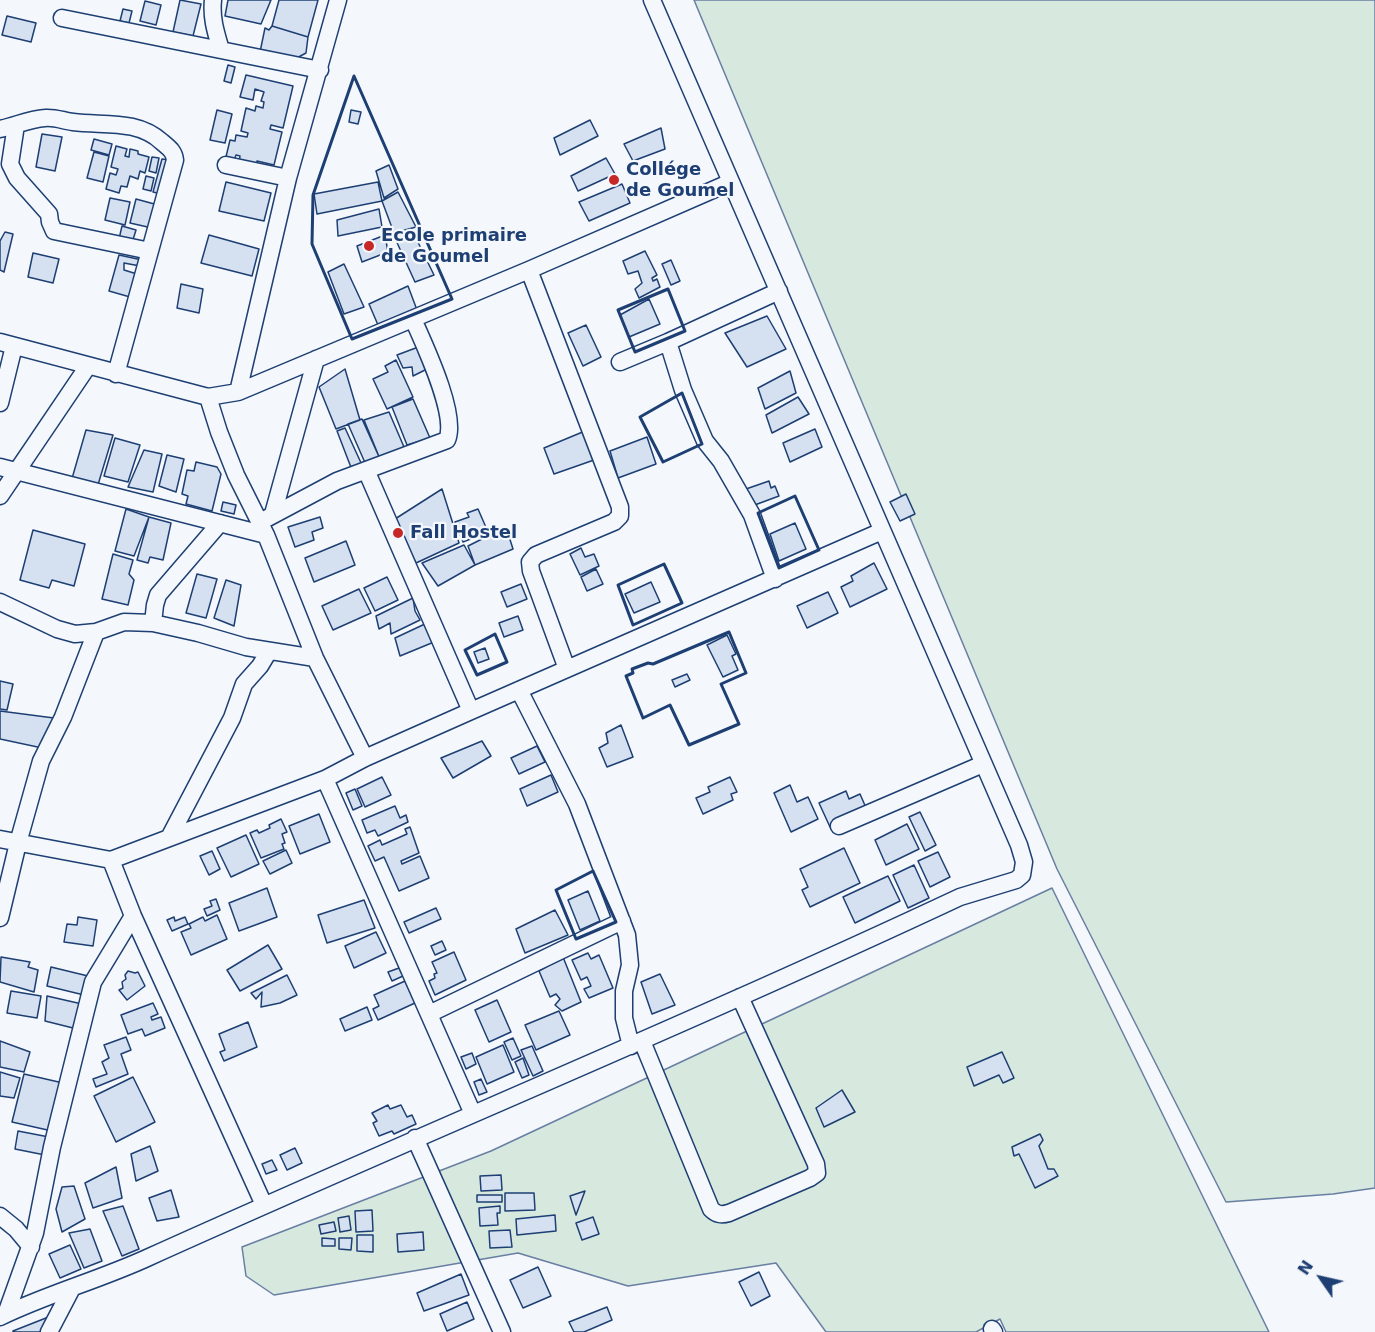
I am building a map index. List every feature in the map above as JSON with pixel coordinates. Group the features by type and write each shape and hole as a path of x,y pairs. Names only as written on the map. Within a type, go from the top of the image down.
{"street":[{"path":"213,0 214,28 221,50"},
{"path":"238,392 288,178 338,0"},
{"path":"3,1315 130,1266 415,1138 636,1044 960,897 1016,880 1022,875 1024,869 1019,845 652,0"},
{"path":"62,18 320,70"},
{"path":"116,374 150,251 175,160 174,152 158,138 141,128 116,124 73,122 49,117 31,119 8,127 10,164 17,178 50,214 50,222 54,231 150,251"},
{"path":"226,165 288,178"},
{"path":"0,403 7,344 208,397 238,392 731,182"},
{"path":"529,270 620,507 620,516 614,522 537,555 530,562 531,571 567,669"},
{"path":"620,362 779,291"},
{"path":"8,469 220,523 267,524 337,480 447,440 450,433 439,380 413,319"},
{"path":"668,342 683,390 705,441 721,461 752,515 775,579"},
{"path":"267,524 316,359"},
{"path":"0,496 8,469 88,366"},
{"path":"208,397 236,475 267,524 315,658 365,758"},
{"path":"366,470 471,711"},
{"path":"153,623 154,605 158,595 220,523"},
{"path":"0,839 111,860 325,778 365,758 882,531"},
{"path":"0,602 57,629 75,634 96,632 124,622 153,623 246,647 315,658"},
{"path":"0,918 41,761 63,717 96,632"},
{"path":"169,838 232,718 244,684 260,666 269,651"},
{"path":"519,690 577,804 627,935 630,965 624,991 624,1018 711,1209 723,1215 817,1173 816,1164 741,997"},
{"path":"839,826 982,764"},
{"path":"325,778 473,1114"},
{"path":"111,860 133,916 264,1205"},
{"path":"3,1315 36,1233 52,1147 93,982 133,916"},
{"path":"429,1014 622,921"},
{"path":"415,1138 502,1332"},
{"path":"0,1216 16,1229 31,1247"},
{"path":"49,1332 72,1288"}],"shaded area":[{"path":"694,0 1375,0 1375,1188 1333,1194 1226,1202 1057,869"},
{"path":"1052,888 1269,1332 1006,1332 1000,1319 976,1332 826,1332 776,1263 628,1286 518,1253 274,1295 246,1276 242,1247 491,1151"}],"building":[{"path":"180,0 201,4 193,36 173,32"},
{"path":"228,0 271,0 261,24 225,16"},
{"path":"279,0 318,0 308,37 272,26"},
{"path":"145,1 161,5 156,25 140,21"},
{"path":"123,9 132,11 129,23 120,21"},
{"path":"7,16 36,23 31,42 2,35"},
{"path":"272,26 308,37 306,53 293,60 260,52 265,28 269,30"},
{"path":"228,65 235,67 231,83 224,81"},
{"path":"246,75 293,86 283,128 271,125 270,129 282,132 274,165 257,161 256,168 239,163 240,156 236,155 233,163 225,161 230,140 235,141 236,135 247,137 248,133 241,131 246,108 255,111 256,106 263,108 264,102 261,101 264,92 255,89 253,100 240,97"},
{"path":"217,110 232,114 225,143 210,140"},
{"path":"351,110 361,112 358,124 349,122"},
{"path":"590,120 598,136 560,155 554,138"},
{"path":"661,128 665,149 633,161 624,144"},
{"path":"42,134 62,137 55,171 36,167"},
{"path":"94,139 112,144 109,155 91,150"},
{"path":"116,146 127,149 125,156 129,157 130,149 149,157 145,173 140,171 138,179 130,176 127,187 121,186 119,193 106,189 110,173 116,175 118,169 111,167"},
{"path":"94,152 109,156 103,182 87,178"},
{"path":"152,157 159,158 156,173 149,171"},
{"path":"606,158 615,174 578,191 571,176"},
{"path":"162,159 169,160 161,194 153,192"},
{"path":"389,165 398,189 384,198 376,171"},
{"path":"146,176 154,178 151,191 143,189"},
{"path":"226,182 271,193 264,221 219,211"},
{"path":"378,182 382,201 317,214 314,194"},
{"path":"622,184 630,203 589,221 579,202"},
{"path":"398,192 416,227 394,233 382,201"},
{"path":"110,198 130,202 125,225 105,220"},
{"path":"136,199 158,205 152,228 130,223"},
{"path":"379,209 382,227 338,236 337,220"},
{"path":"122,226 136,230 132,243 119,239"},
{"path":"412,230 434,275 415,282 394,236"},
{"path":"5,232 13,234 4,272 0,270 0,241"},
{"path":"209,235 259,249 252,276 201,263"},
{"path":"385,235 388,252 362,262 357,246"},
{"path":"645,251 657,275 652,278 653,281 657,279 660,287 639,298 635,289 642,283 638,271 628,274 623,261"},
{"path":"33,253 59,259 53,283 28,277"},
{"path":"119,255 142,260 140,266 124,263 124,270 137,274 130,297 109,291"},
{"path":"671,260 680,281 671,285 662,264"},
{"path":"344,264 364,307 344,314 328,272"},
{"path":"181,284 203,289 199,313 177,308"},
{"path":"408,286 417,310 378,325 369,304"},
{"path":"649,299 660,324 629,337 620,315"},
{"path":"767,316 786,349 747,367 725,333"},
{"path":"586,325 601,357 583,366 568,333"},
{"path":"421,346 429,368 413,376 412,367 403,368 397,355"},
{"path":"396,360 413,397 387,409 373,379 388,372 385,366"},
{"path":"345,369 360,420 336,429 319,387"},
{"path":"790,371 796,393 765,409 758,388"},
{"path":"798,397 809,414 772,433 766,415"},
{"path":"413,399 430,438 407,445 392,407"},
{"path":"389,412 404,447 380,459 364,420"},
{"path":"362,419 380,459 366,465 348,424"},
{"path":"345,428 362,465 352,470 337,431"},
{"path":"815,429 822,447 790,462 783,443"},
{"path":"86,430 113,435 97,488 71,482"},
{"path":"585,431 594,460 554,474 544,448"},
{"path":"647,437 656,464 618,478 610,451"},
{"path":"115,438 140,445 128,482 104,476"},
{"path":"144,450 162,454 153,492 128,487"},
{"path":"167,455 184,459 176,492 159,486"},
{"path":"196,462 217,467 221,474 212,511 186,504 188,496 182,494 187,470 194,471"},
{"path":"769,481 771,488 775,486 779,496 752,506 746,489"},
{"path":"442,489 459,543 416,563 395,519"},
{"path":"906,494 915,514 900,521 890,502"},
{"path":"223,502 236,505 234,514 221,511"},
{"path":"126,509 149,517 134,556 115,551"},
{"path":"478,509 488,532 463,542 455,522 469,517 467,513"},
{"path":"149,517 171,523 163,560 150,557 148,563 137,560"},
{"path":"320,517 323,528 312,532 314,540 295,547 288,527"},
{"path":"795,523 806,549 779,561 770,534"},
{"path":"506,527 513,549 475,565 468,546"},
{"path":"33,530 85,544 74,586 52,580 49,588 20,580"},
{"path":"346,541 355,565 314,582 305,558"},
{"path":"464,545 475,565 438,586 422,563"},
{"path":"581,548 585,557 594,554 599,566 580,575 570,554"},
{"path":"113,554 133,560 129,574 134,580 128,605 102,599"},
{"path":"874,563 887,589 850,607 841,587 853,581 851,576"},
{"path":"596,569 603,584 587,591 581,577"},
{"path":"197,574 217,579 206,618 186,613"},
{"path":"387,577 398,600 375,611 364,588"},
{"path":"226,580 241,585 234,626 214,618"},
{"path":"651,582 660,602 634,613 625,594"},
{"path":"521,584 527,599 507,607 501,592"},
{"path":"359,589 371,613 333,630 322,606"},
{"path":"828,592 838,613 807,628 797,606"},
{"path":"413,598 415,611 420,620 391,634 390,623 379,629 376,616"},
{"path":"518,616 523,630 504,637 499,623"},
{"path":"427,623 434,642 400,656 395,638"},
{"path":"727,635 736,654 732,656 738,670 723,677 707,645"},
{"path":"485,648 489,659 478,663 474,652"},
{"path":"687,674 690,680 675,687 672,680"},
{"path":"0,681 13,684 7,710 0,709"},
{"path":"0,711 54,718 47,749 0,739"},
{"path":"621,725 633,757 607,767 599,748 608,743 606,733"},
{"path":"482,741 491,756 453,778 441,758"},
{"path":"537,746 545,762 519,774 511,758"},
{"path":"551,775 558,792 527,806 520,789"},
{"path":"382,777 391,795 365,807 357,789"},
{"path":"730,777 737,792 731,794 733,800 703,814 696,798 710,792 708,787"},
{"path":"790,785 797,802 808,797 818,819 791,832 774,793"},
{"path":"355,789 362,806 353,810 346,793"},
{"path":"846,791 849,799 860,794 867,810 830,827 819,803"},
{"path":"395,806 400,818 406,815 408,822 378,836 375,830 367,833 362,820"},
{"path":"920,812 936,845 925,851 909,817"},
{"path":"319,814 330,842 300,854 289,826"},
{"path":"281,819 287,832 282,834 284,849 261,858 250,833 257,830 259,833"},
{"path":"907,824 919,849 886,865 875,840"},
{"path":"410,827 419,853 401,861 402,864 420,856 429,878 399,891 384,857 375,861 368,846 380,840 382,845 407,834 405,829"},
{"path":"246,835 259,864 231,877 217,848"},
{"path":"844,848 860,883 810,907 802,890 808,887 800,869"},
{"path":"286,850 292,863 270,874 263,861"},
{"path":"212,851 220,869 209,875 200,856"},
{"path":"938,852 950,877 930,887 918,861"},
{"path":"914,865 929,898 908,908 893,875"},
{"path":"888,876 900,901 855,923 843,897"},
{"path":"267,888 277,917 239,931 229,903"},
{"path":"588,891 600,921 580,930 568,900"},
{"path":"216,899 220,910 207,916 204,909 212,906 210,901"},
{"path":"364,900 375,928 327,943 318,915"},
{"path":"436,908 441,919 409,933 404,922"},
{"path":"555,910 568,935 525,953 516,929"},
{"path":"217,915 227,939 191,955 181,932 191,928 189,924 203,917 205,921"},
{"path":"78,917 97,920 93,946 64,942 67,924 77,925"},
{"path":"174,917 175,921 185,917 188,924 172,931 167,920"},
{"path":"376,932 386,953 354,968 345,946"},
{"path":"442,941 446,950 435,955 431,946"},
{"path":"268,945 282,969 240,991 227,970"},
{"path":"454,952 466,980 435,995 429,981 435,978 434,974 437,973 432,962"},
{"path":"588,953 591,959 599,955 613,988 589,998 584,989 591,986 587,977 581,980 572,960"},
{"path":"1,957 30,962 28,967 38,970 34,992 0,982"},
{"path":"563,957 581,1002 562,1011 555,1005 560,999 556,994 550,997 539,971"},
{"path":"51,967 88,976 84,995 47,986"},
{"path":"399,968 403,976 392,981 388,972"},
{"path":"128,971 138,972 145,986 127,1000 119,990 123,988 122,982 126,979 125,975"},
{"path":"660,974 675,1005 652,1014 641,982"},
{"path":"287,975 297,995 280,1003 261,1007 262,992 256,999 251,993"},
{"path":"405,981 415,1003 378,1020 373,1009 379,1006 374,995"},
{"path":"11,991 41,996 37,1018 7,1013"},
{"path":"47,996 82,1004 77,1029 45,1021"},
{"path":"497,1000 511,1032 489,1042 475,1010"},
{"path":"153,1003 158,1014 151,1017 152,1020 161,1017 165,1028 145,1036 142,1029 128,1034 121,1015"},
{"path":"367,1007 372,1020 345,1031 340,1019"},
{"path":"559,1011 570,1035 536,1050 525,1025"},
{"path":"248,1022 257,1047 224,1061 220,1052 225,1050 219,1034"},
{"path":"126,1037 131,1050 121,1054 128,1074 96,1087 93,1079 107,1074 102,1062 109,1058 104,1045"},
{"path":"513,1038 521,1056 512,1060 504,1042"},
{"path":"0,1041 30,1052 24,1072 0,1067"},
{"path":"503,1045 514,1072 487,1084 476,1057"},
{"path":"532,1046 543,1071 533,1076 521,1050"},
{"path":"1002,1052 1014,1078 1003,1083 999,1075 974,1086 967,1067"},
{"path":"472,1053 476,1064 466,1069 461,1057"},
{"path":"523,1058 529,1075 522,1078 515,1062"},
{"path":"0,1072 20,1078 14,1098 0,1096"},
{"path":"24,1074 63,1083 52,1131 12,1122"},
{"path":"133,1077 155,1122 116,1142 94,1096"},
{"path":"481,1079 487,1092 479,1095 474,1082"},
{"path":"842,1090 855,1112 824,1127 816,1108"},
{"path":"388,1105 390,1109 401,1105 407,1117 412,1115 416,1124 394,1134 392,1131 379,1136 373,1123 377,1121 372,1113"},
{"path":"18,1131 49,1137 45,1155 15,1149"},
{"path":"1040,1134 1043,1140 1039,1146 1048,1169 1054,1169 1058,1176 1035,1188 1019,1154 1014,1156 1012,1147"},
{"path":"150,1146 158,1171 136,1181 131,1154"},
{"path":"295,1148 302,1163 287,1170 280,1155"},
{"path":"272,1160 277,1170 266,1174 262,1164"},
{"path":"116,1167 122,1198 93,1208 85,1183"},
{"path":"501,1175 502,1190 481,1191 480,1176"},
{"path":"74,1186 85,1219 62,1232 56,1209 62,1187"},
{"path":"171,1190 179,1217 157,1221 149,1198"},
{"path":"585,1191 576,1215 570,1196"},
{"path":"505,1193 534,1193 535,1210 505,1211"},
{"path":"477,1195 502,1195 502,1202 477,1202"},
{"path":"123,1206 139,1249 122,1256 103,1211"},
{"path":"500,1206 500,1213 497,1213 498,1225 480,1226 479,1208"},
{"path":"372,1210 373,1231 356,1232 355,1211"},
{"path":"555,1215 556,1231 517,1235 516,1219"},
{"path":"349,1216 351,1230 340,1232 338,1218"},
{"path":"593,1217 599,1234 582,1240 576,1223"},
{"path":"334,1222 336,1231 321,1234 319,1225"},
{"path":"90,1229 102,1261 84,1268 69,1233"},
{"path":"510,1230 512,1247 490,1248 489,1231"},
{"path":"423,1232 424,1250 398,1252 397,1234"},
{"path":"357,1235 373,1235 373,1252 357,1251"},
{"path":"322,1238 335,1239 335,1246 322,1246"},
{"path":"339,1238 352,1238 351,1250 339,1249"},
{"path":"70,1245 81,1269 60,1278 49,1254"},
{"path":"538,1267 551,1296 523,1308 510,1280"},
{"path":"759,1272 770,1296 751,1306 739,1282"},
{"path":"461,1274 469,1295 424,1311 417,1293"},
{"path":"467,1302 474,1319 447,1331 440,1314"},
{"path":"607,1307 612,1320 584,1332 574,1332 569,1322"},
{"path":"51,1316 43,1332 13,1332 13,1331"}],"wall":[{"path":"354,76 452,299 352,339 312,244 313,195 354,76"},
{"path":"668,289 685,331 635,352 618,310 668,289"},
{"path":"682,393 702,444 663,462 640,417 682,393"},
{"path":"795,496 819,550 779,568 758,513 795,496"},
{"path":"664,564 682,603 633,625 618,585 664,564"},
{"path":"729,632 746,673 721,684 739,724 689,745 670,705 643,718 626,676 633,673 632,669 648,663 653,664 729,632"},
{"path":"495,634 507,662 477,675 465,650 495,634"},
{"path":"593,871 616,922 576,939 556,890 593,871"}],"place":[{"name":"Collége de Goumel","path":"614,180"},
{"name":"Ecole primaire de Goumel","path":"369,246"},
{"name":"Fall Hostel","path":"398,533"}]}
